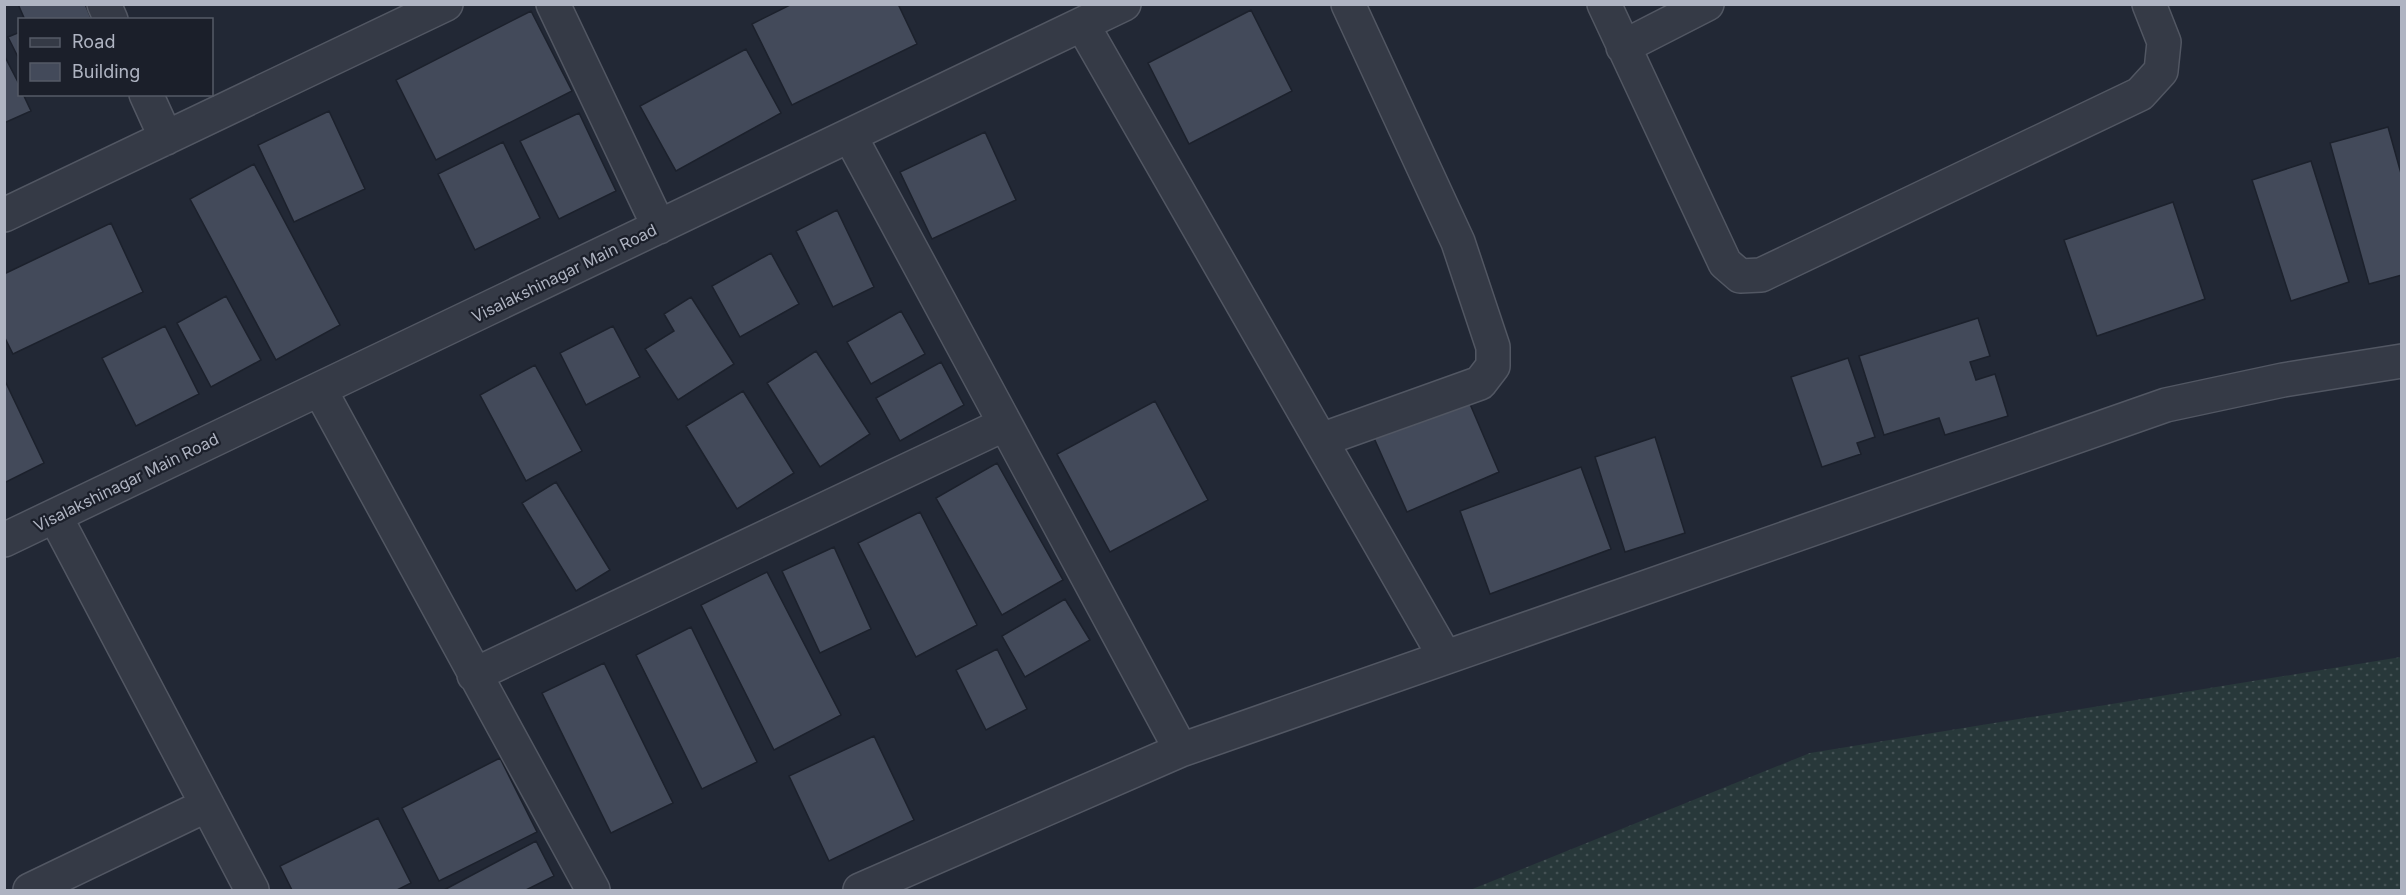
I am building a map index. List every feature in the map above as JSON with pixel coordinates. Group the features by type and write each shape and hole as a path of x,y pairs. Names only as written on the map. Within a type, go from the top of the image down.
{"street":[{"path":"104,4 110,18"},
{"path":"4,215 446,4"},
{"path":"553,4 659,227"},
{"name":"Visalakshinagar Main Road","path":"4,540 1124,4"},
{"path":"1321,440 1480,383 1493,366 1493,347 1458,242 1348,4"},
{"path":"1604,4 1725,263 1740,276 1761,274 2140,94 2161,71 2164,42 2149,4"},
{"path":"1623,47 1707,4"},
{"path":"1082,24 1445,657"},
{"path":"147,96 166,138"},
{"path":"850,136 1181,750"},
{"path":"860,891 1181,750 2166,405 2283,380 2402,361"},
{"path":"320,390 593,891"},
{"path":"474,675 1005,424"},
{"path":"55,516 252,891"},
{"path":"30,891 207,806"}],"shaded area":[{"path":"2401,657 2401,890 1470,890 1810,753"}],"building":[{"path":"18,4 85,4 91,18 24,18"},
{"path":"792,4 898,4 917,44 792,105 752,24"},
{"path":"1251,10 1292,91 1189,144 1148,63"},
{"path":"531,11 572,91 436,160 396,80"},
{"path":"18,33 18,57 8,37"},
{"path":"746,49 781,113 676,171 640,106"},
{"path":"4,55 18,82 18,96 24,96 31,111 4,123"},
{"path":"329,111 365,189 294,222 258,145"},
{"path":"579,113 616,191 559,219 520,141"},
{"path":"2388,127 2402,177 2402,275 2369,284 2330,143"},
{"path":"985,132 1016,200 932,239 900,172"},
{"path":"503,142 540,218 475,250 438,174"},
{"path":"2311,161 2349,282 2291,301 2252,180"},
{"path":"254,164 340,325 276,360 190,199"},
{"path":"2173,202 2205,299 2097,336 2064,240"},
{"path":"837,210 874,287 833,307 796,231"},
{"path":"111,223 143,292 13,354 4,336 4,274"},
{"path":"771,253 799,304 740,337 712,286"},
{"path":"226,296 261,360 211,387 177,323"},
{"path":"691,297 734,364 678,400 645,349 674,331 664,314"},
{"path":"901,311 925,354 871,384 847,342"},
{"path":"1978,318 1990,356 1970,362 1976,380 1995,374 2008,416 1945,435 1939,418 1884,435 1859,356"},
{"path":"165,326 199,394 136,426 102,358"},
{"path":"613,326 640,377 586,405 560,353"},
{"path":"816,351 870,434 820,467 767,383"},
{"path":"1848,358 1875,437 1857,443 1861,454 1822,467 1791,377"},
{"path":"941,362 964,405 900,441 876,398"},
{"path":"535,365 582,451 526,481 480,395"},
{"path":"4,383 44,463 4,483"},
{"path":"743,391 794,473 737,509 686,426"},
{"path":"1467,397 1499,472 1407,512 1374,438"},
{"path":"1155,401 1208,500 1110,552 1057,454"},
{"path":"1655,437 1685,533 1625,552 1595,457"},
{"path":"997,463 1063,580 1002,615 936,498"},
{"path":"1581,467 1611,549 1490,594 1460,511"},
{"path":"556,482 610,570 576,591 522,503"},
{"path":"920,512 977,625 916,657 858,543"},
{"path":"834,547 871,629 820,653 782,571"},
{"path":"767,572 841,715 774,750 701,605"},
{"path":"1065,599 1090,640 1025,677 1002,636"},
{"path":"691,627 757,762 702,789 636,655"},
{"path":"997,649 1027,709 986,730 956,670"},
{"path":"604,663 673,803 611,833 542,693"},
{"path":"874,736 914,820 829,861 789,776"},
{"path":"500,758 537,832 439,881 402,808"},
{"path":"378,818 411,883 397,890 292,890 280,866"},
{"path":"536,841 554,876 526,890 444,890"}]}
